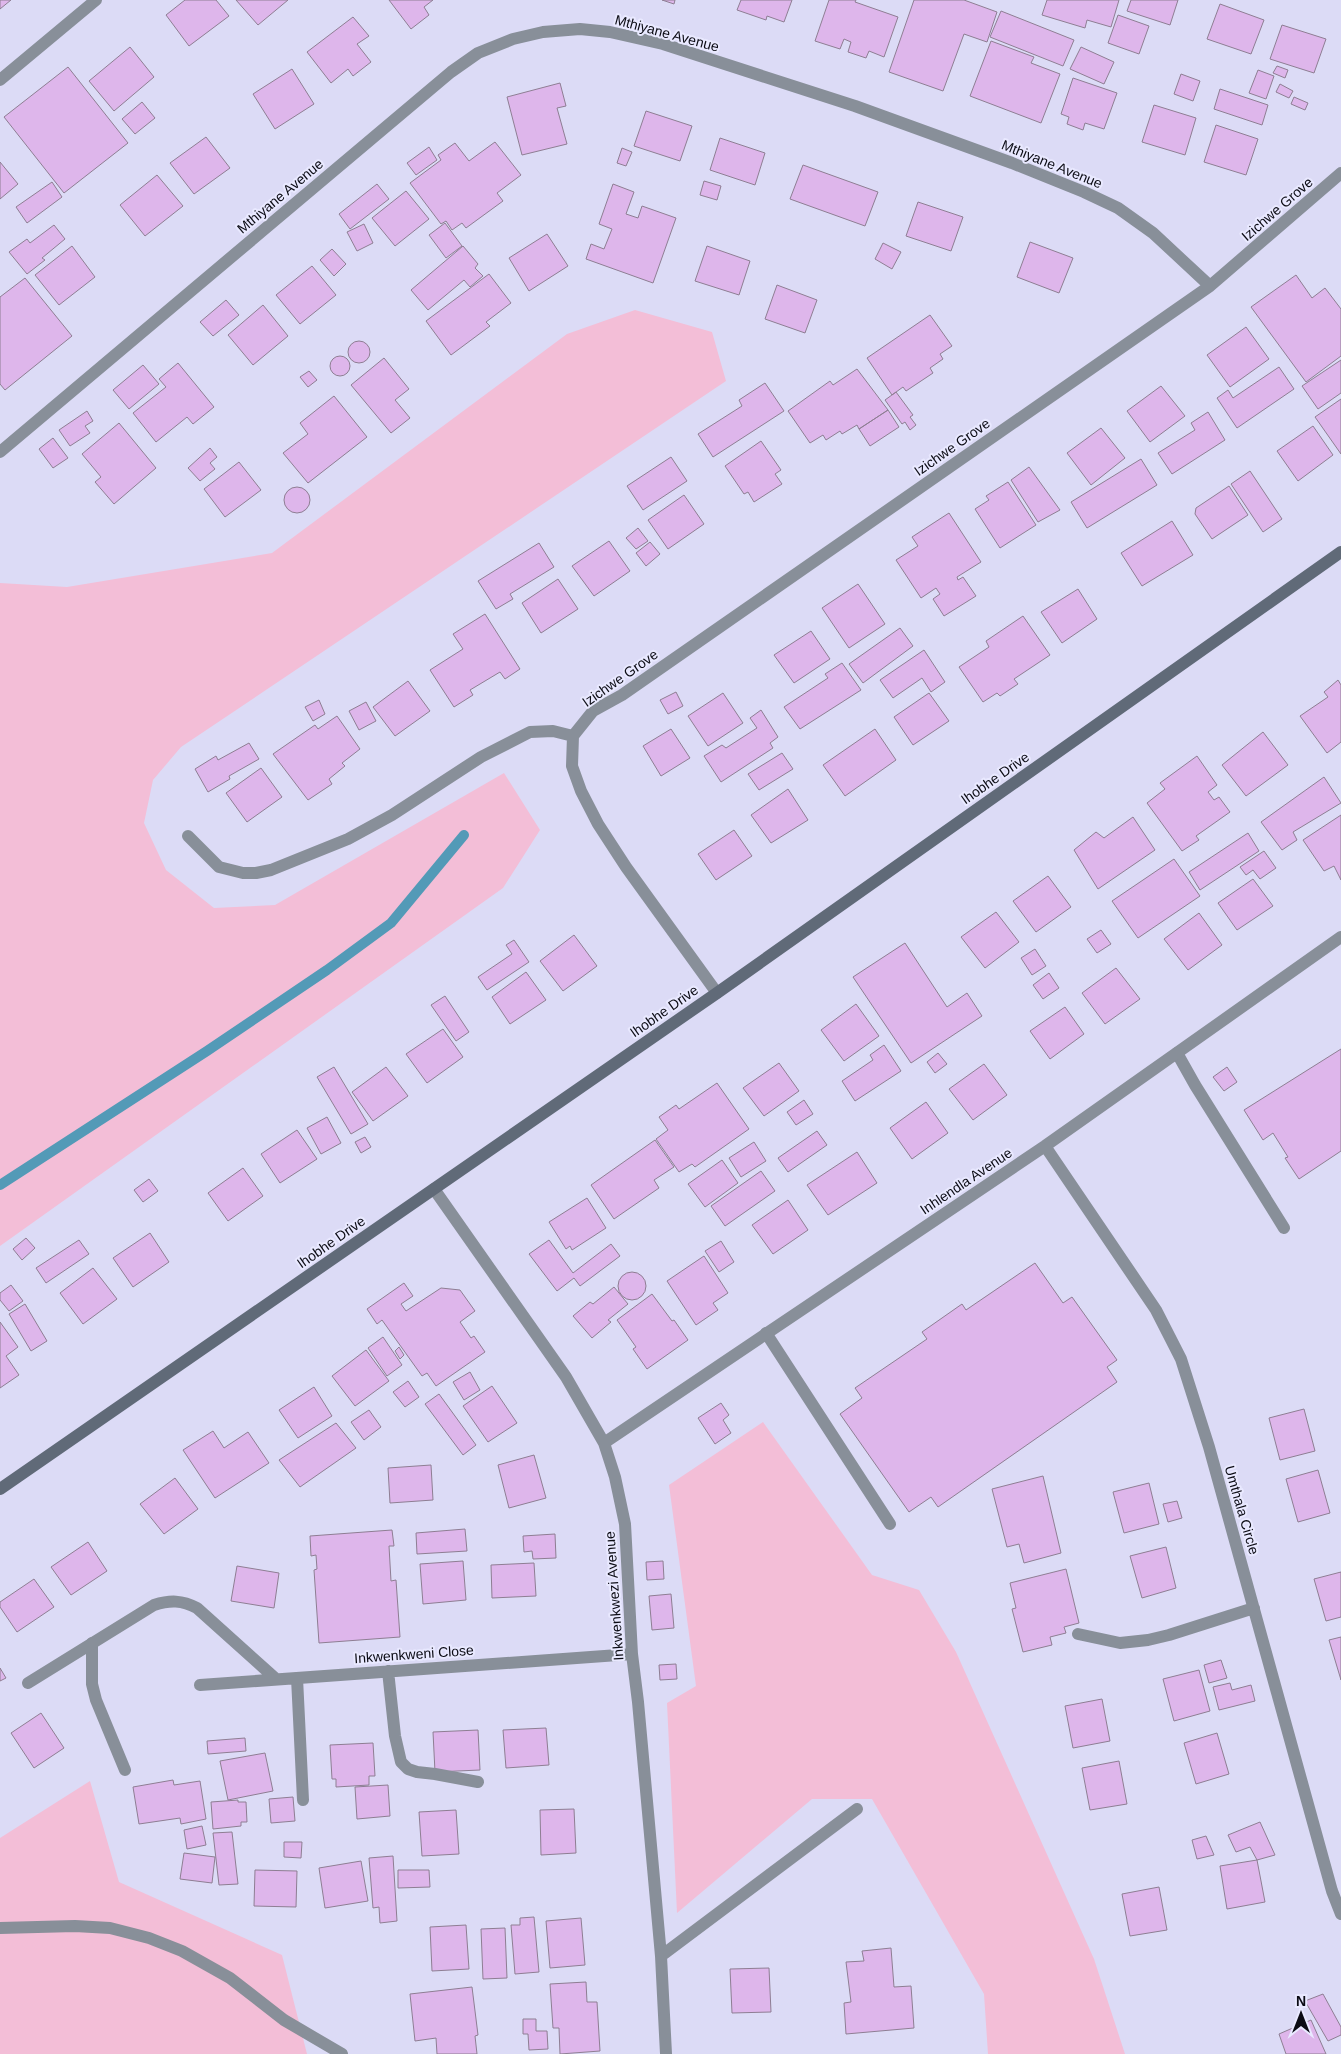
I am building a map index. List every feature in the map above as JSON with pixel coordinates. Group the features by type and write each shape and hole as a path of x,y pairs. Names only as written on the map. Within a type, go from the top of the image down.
{"street":[{"path":"0,80 96,0"},
{"name":"Mthiyane Avenue","path":"0,452 451,72 478,53 513,39 543,32 580,29 610,32 663,44 855,106 1012,163 1118,208 1153,233 1210,286"},
{"name":"Izichwe Grove","path":"573,736 593,712 622,695 1210,286 1341,173"},
{"name":"Ihobhe Drive","path":"0,1489 717,993 1341,552"},
{"path":"188,836 219,867 243,873 271,870 348,839 392,815 481,757 530,732 553,732 573,736 572,766 581,791 598,824 717,993"},
{"name":"Inhlendla Avenue","path":"604,1443 1045,1146 1341,937"},
{"path":"1177,1053 1284,1228"},
{"name":"Umthala Circle","path":"1045,1146 1156,1310 1181,1359 1209,1447 1332,1891 1341,1914"},
{"name":"Inkwenkwezi Avenue","path":"434,1189 566,1377 604,1443 615,1477 625,1524 632,1654 661,1956 666,2054"},
{"path":"766,1333 890,1524"},
{"path":"28,1683 154,1606 176,1601 188,1603 197,1608 276,1679"},
{"path":"1078,1634 1114,1642 1148,1640 1254,1608"},
{"path":"92,1643 92,1684 96,1700 125,1770"},
{"name":"Inkwenkweni Close","path":"200,1685 632,1654"},
{"path":"388,1671 395,1736 400,1762 408,1769 416,1772 478,1782"},
{"path":"297,1678 303,1800"},
{"path":"661,1956 857,1809"},
{"path":"0,1928 75,1926 110,1928 149,1938 182,1951 230,1978 284,2020 342,2054"}],"shaded area":[{"path":"635,310 712,332 726,381 181,747 153,780 144,823 166,870 214,908 275,905 504,773 540,830 503,888 0,1246 0,583 67,587 272,553 567,334"},
{"path":"763,1422 872,1575 919,1590 956,1652 1094,1959 1125,2054 988,2054 984,1994 872,1799 812,1799 677,1913 667,1703 696,1686 669,1485"},
{"path":"90,1781 119,1882 282,1955 307,2054 0,2054 0,1838"}],"building":[{"path":"0,0 11,0 0,9"},
{"path":"185,0 216,0 229,16 189,46 166,15"},
{"path":"236,0 288,0 258,25"},
{"path":"389,0 433,0 424,7 429,15 411,29"},
{"path":"662,0 675,0 674,4"},
{"path":"741,0 792,0 784,22 767,16 766,20 737,10"},
{"path":"829,0 856,0 855,2 898,17 884,57 869,51 866,58 848,52 851,42 844,39 840,49 815,41"},
{"path":"914,0 964,0 997,12 987,42 964,34 943,91 889,72"},
{"path":"1047,0 1119,0 1111,27 1087,20 1085,28 1042,15"},
{"path":"1131,0 1178,0 1170,25 1127,11"},
{"path":"1220,4 1264,20 1251,54 1207,39"},
{"path":"1001,11 1074,40 1063,66 990,37"},
{"path":"1118,15 1149,26 1139,54 1108,43"},
{"path":"353,17 369,36 357,44 371,62 353,76 348,69 331,83 307,52"},
{"path":"1282,25 1326,39 1314,73 1270,59"},
{"path":"991,41 1034,57 1031,63 1060,74 1041,123 970,96"},
{"path":"130,47 154,77 114,111 89,81"},
{"path":"1081,47 1114,62 1104,84 1070,69"},
{"path":"1277,66 1288,70 1285,78 1273,73"},
{"path":"68,67 128,143 64,193 4,117"},
{"path":"292,69 314,104 275,129 253,94"},
{"path":"1258,70 1274,76 1266,99 1249,93"},
{"path":"1181,74 1200,81 1193,101 1174,94"},
{"path":"1073,78 1117,93 1104,129 1085,123 1083,130 1067,124 1069,117 1061,114"},
{"path":"560,83 566,106 557,108 567,144 522,155 507,97"},
{"path":"1280,84 1293,91 1289,98 1276,92"},
{"path":"1220,89 1268,105 1262,125 1214,109"},
{"path":"1294,97 1308,103 1305,110 1291,104"},
{"path":"142,102 155,118 135,134 122,119"},
{"path":"1154,105 1196,118 1185,155 1142,142"},
{"path":"646,111 692,126 680,161 634,146"},
{"path":"1216,125 1258,139 1246,175 1204,162"},
{"path":"206,137 230,168 194,194 170,163"},
{"path":"720,138 765,153 755,185 710,170"},
{"path":"495,142 521,175 497,193 503,201 466,228 462,223 452,230 446,221 441,224 410,183 441,160 438,155 455,143 469,161"},
{"path":"429,147 437,160 416,175 407,163"},
{"path":"622,148 632,152 626,166 617,163"},
{"path":"0,162 18,184 0,199"},
{"path":"803,165 878,192 865,226 790,199"},
{"path":"157,175 183,206 145,236 120,205"},
{"path":"704,181 721,186 717,200 700,195"},
{"path":"52,182 62,197 27,223 16,207"},
{"path":"377,184 389,199 350,229 339,214"},
{"path":"613,184 634,192 626,214 638,218 642,206 676,218 653,283 586,259 591,244 604,249 612,229 599,224"},
{"path":"406,191 429,219 395,246 372,218"},
{"path":"918,202 963,217 951,251 906,236"},
{"path":"445,223 462,246 446,258 429,235"},
{"path":"364,224 373,243 357,251 347,232"},
{"path":"54,225 65,239 42,258 45,260 27,274 9,252 27,239 30,243"},
{"path":"547,234 568,266 529,291 509,258"},
{"path":"1030,242 1073,258 1059,293 1017,277"},
{"path":"883,243 901,252 892,269 875,259"},
{"path":"72,246 95,277 59,305 35,275"},
{"path":"463,246 478,264 475,268 483,276 470,287 464,280 428,310 411,290"},
{"path":"707,246 750,261 739,295 695,281"},
{"path":"332,249 346,264 334,276 320,260"},
{"path":"312,266 336,295 300,324 276,295"},
{"path":"489,274 511,303 486,322 490,326 451,355 426,321"},
{"path":"1296,275 1312,298 1325,288 1341,309 1341,356 1306,382 1251,307"},
{"path":"25,278 72,336 5,390 0,384 0,297"},
{"path":"777,285 817,300 805,333 765,319"},
{"path":"226,300 239,315 213,336 200,322"},
{"path":"263,305 288,336 253,365 228,335"},
{"path":"930,315 952,346 940,354 943,359 930,368 933,373 906,391 903,387 892,395 867,358"},
{"path":"1246,327 1269,359 1230,387 1207,355"},
{"path":"359,341 367,344 370,352 367,360 359,363 351,360 348,352 351,344"},
{"path":"340,356 347,359 350,366 347,373 340,376 333,373 330,366 333,359"},
{"path":"384,358 409,389 395,400 410,418 391,433 351,385"},
{"path":"1341,360 1341,393 1318,409 1302,386"},
{"path":"178,363 214,407 193,424 187,417 156,442 133,413 166,387 159,379"},
{"path":"143,365 159,384 129,409 113,390"},
{"path":"1279,367 1294,389 1237,428 1217,398 1228,390 1233,398"},
{"path":"857,369 888,410 859,429 857,425 842,434 840,431 826,440 823,435 810,443 788,411 830,381 833,385"},
{"path":"309,371 317,380 308,387 300,377"},
{"path":"765,383 784,411 713,457 698,434 742,406 739,400"},
{"path":"1161,386 1185,416 1150,442 1127,411"},
{"path":"896,392 913,415 910,417 916,425 910,430 905,422 902,424 885,400"},
{"path":"334,396 367,437 308,483 283,453 308,434 300,423"},
{"path":"1341,399 1341,454 1315,417"},
{"path":"888,410 899,427 870,446 859,429"},
{"path":"87,411 93,421 85,426 90,433 70,446 59,430"},
{"path":"1208,412 1225,440 1172,474 1158,453 1195,430 1191,423"},
{"path":"119,423 156,468 114,504 95,482 101,477 82,454"},
{"path":"1313,426 1333,455 1298,481 1277,451"},
{"path":"1101,428 1125,458 1091,485 1067,453"},
{"path":"53,438 68,458 53,468 39,449"},
{"path":"761,441 781,470 775,474 782,484 754,502 748,492 744,494 725,466"},
{"path":"210,448 217,457 210,463 215,469 200,481 188,468"},
{"path":"671,457 687,481 643,510 627,486"},
{"path":"1141,459 1157,485 1087,528 1071,502"},
{"path":"239,462 261,490 225,517 204,489"},
{"path":"1029,467 1060,510 1038,522 1011,480"},
{"path":"1250,471 1282,519 1263,532 1231,484"},
{"path":"1008,482 1036,525 1000,548 975,509 989,500 986,496"},
{"path":"1229,486 1248,515 1212,539 1195,514 1196,508"},
{"path":"297,487 306,491 310,500 306,509 297,513 288,509 284,500 288,491"},
{"path":"684,495 704,524 668,549 648,520"},
{"path":"949,513 981,562 957,577 958,580 963,577 976,596 944,616 933,599 940,594 936,588 921,598 896,560 918,546 912,537"},
{"path":"1172,521 1193,555 1142,586 1121,553"},
{"path":"638,528 648,541 636,549 626,538"},
{"path":"609,541 630,571 594,596 572,566"},
{"path":"650,542 660,554 646,566 636,553"},
{"path":"539,543 554,567 510,594 513,599 496,609 478,581"},
{"path":"558,579 578,609 541,633 522,603"},
{"path":"858,584 885,624 849,648 822,608"},
{"path":"1078,589 1097,619 1062,643 1041,612"},
{"path":"485,614 520,669 505,679 500,672 470,690 473,695 454,707 430,670 463,649 453,634"},
{"path":"1023,616 1050,655 1014,679 1018,684 1000,696 997,693 983,702 959,667 989,647 986,641"},
{"path":"900,628 913,646 863,683 849,664"},
{"path":"811,631 830,659 794,683 774,655"},
{"path":"924,650 945,682 931,692 922,678 893,698 880,680"},
{"path":"842,663 861,690 800,729 784,707 828,678 825,674"},
{"path":"1338,680 1341,685 1341,742 1327,753 1300,716 1328,697 1324,692"},
{"path":"408,681 430,711 395,736 373,707"},
{"path":"676,692 683,706 668,714 660,700"},
{"path":"723,693 743,723 708,746 688,716"},
{"path":"929,693 949,721 913,745 894,717"},
{"path":"319,700 325,714 313,721 305,707"},
{"path":"366,702 376,721 359,730 349,711"},
{"path":"761,710 778,737 770,743 773,748 721,782 704,756 722,745 726,748 757,728 750,718"},
{"path":"337,716 360,749 342,763 345,766 329,779 332,784 308,800 273,754 315,725 318,729"},
{"path":"671,729 690,758 661,776 643,746"},
{"path":"875,729 896,760 845,796 823,765"},
{"path":"1263,732 1288,765 1246,796 1222,765"},
{"path":"249,743 259,759 229,776 230,779 208,792 195,769 216,756 218,760"},
{"path":"782,753 793,769 759,790 748,774"},
{"path":"1197,756 1217,785 1208,792 1214,800 1219,797 1230,812 1196,836 1199,840 1182,851 1147,803 1165,789 1160,783"},
{"path":"261,768 282,797 247,822 226,793"},
{"path":"1324,777 1341,803 1293,832 1297,840 1282,850 1261,822"},
{"path":"788,789 808,820 771,843 751,815"},
{"path":"1341,815 1341,880 1334,866 1324,871 1303,840"},
{"path":"1133,817 1155,850 1098,889 1074,850 1096,832 1104,838"},
{"path":"734,830 752,856 716,880 698,854"},
{"path":"1248,833 1259,851 1200,890 1189,872"},
{"path":"1264,851 1276,868 1260,879 1253,870 1246,875 1240,867"},
{"path":"1174,859 1200,896 1138,938 1112,901"},
{"path":"1048,876 1071,907 1036,932 1013,901"},
{"path":"1253,879 1273,906 1237,930 1218,903"},
{"path":"996,912 1019,942 985,968 961,937"},
{"path":"1199,913 1222,945 1188,970 1164,939"},
{"path":"1101,930 1111,944 1097,953 1087,939"},
{"path":"574,935 597,966 563,991 540,961"},
{"path":"514,940 529,962 487,990 478,977 512,954 506,945"},
{"path":"905,943 947,1007 967,993 982,1016 911,1063 853,977"},
{"path":"1035,949 1046,966 1032,975 1021,958"},
{"path":"1116,968 1140,999 1105,1024 1082,993"},
{"path":"526,972 546,1000 510,1024 492,997"},
{"path":"1049,973 1059,988 1043,999 1033,985"},
{"path":"445,996 469,1032 456,1041 431,1005"},
{"path":"856,1004 879,1036 844,1061 821,1030"},
{"path":"1065,1007 1084,1034 1050,1059 1030,1031"},
{"path":"443,1029 463,1057 427,1083 406,1054"},
{"path":"884,1045 901,1071 855,1101 842,1081 873,1060 870,1055"},
{"path":"1341,1049 1341,1151 1299,1179 1285,1158 1288,1157 1273,1133 1263,1140 1244,1110"},
{"path":"938,1053 947,1064 935,1073 927,1062"},
{"path":"779,1063 799,1091 764,1116 743,1088"},
{"path":"984,1064 1007,1095 973,1120 949,1089"},
{"path":"334,1067 368,1124 351,1134 317,1077"},
{"path":"386,1067 408,1096 373,1121 352,1092"},
{"path":"1227,1067 1237,1082 1224,1091 1213,1077"},
{"path":"717,1083 749,1129 695,1167 692,1164 679,1172 656,1139 668,1130 659,1117 676,1105 679,1109"},
{"path":"804,1100 813,1114 796,1125 787,1112"},
{"path":"926,1102 948,1133 912,1159 890,1128"},
{"path":"327,1117 341,1143 321,1154 307,1128"},
{"path":"297,1130 317,1159 280,1183 261,1154"},
{"path":"817,1131 827,1145 788,1172 778,1158"},
{"path":"365,1137 371,1147 361,1153 355,1142"},
{"path":"655,1140 674,1167 654,1180 659,1188 614,1219 591,1185"},
{"path":"754,1142 766,1161 741,1177 729,1158"},
{"path":"857,1152 877,1183 828,1215 807,1185"},
{"path":"722,1160 738,1183 705,1207 688,1184"},
{"path":"243,1168 263,1196 228,1221 208,1193"},
{"path":"761,1171 775,1191 725,1226 711,1206"},
{"path":"149,1179 158,1191 143,1202 134,1190"},
{"path":"587,1198 606,1228 572,1250 570,1246 566,1249 549,1222"},
{"path":"788,1200 808,1230 773,1254 752,1225"},
{"path":"150,1233 169,1262 133,1287 113,1258"},
{"path":"26,1238 35,1248 22,1260 13,1249"},
{"path":"79,1240 89,1254 46,1283 36,1268"},
{"path":"549,1240 573,1273 611,1244 620,1256 580,1286 574,1278 557,1291 529,1254"},
{"path":"721,1241 734,1262 719,1272 705,1251"},
{"path":"704,1256 728,1293 713,1303 718,1310 696,1325 667,1281"},
{"path":"1035,1263 1063,1303 1072,1297 1117,1360 1107,1367 1117,1382 938,1507 931,1497 909,1512 840,1414 862,1398 855,1388 927,1339 922,1332 962,1304 966,1310"},
{"path":"93,1268 117,1299 83,1324 60,1293"},
{"path":"632,1272 642,1276 646,1286 642,1296 632,1300 622,1296 618,1286 622,1276"},
{"path":"404,1283 413,1296 401,1304 406,1311 441,1288 460,1290 475,1311 460,1322 471,1338 474,1336 485,1352 436,1386 427,1373 422,1376 382,1320 377,1324 367,1309"},
{"path":"11,1285 23,1301 9,1311 0,1300 0,1293"},
{"path":"614,1287 628,1304 608,1320 611,1322 592,1338 573,1316 590,1302 593,1304"},
{"path":"652,1294 688,1340 647,1369 633,1349 636,1347 617,1320"},
{"path":"25,1304 47,1341 31,1351 9,1314"},
{"path":"0,1322 18,1347 6,1356 19,1375 0,1388"},
{"path":"383,1337 402,1365 387,1376 368,1348"},
{"path":"399,1347 404,1355 400,1359 395,1351"},
{"path":"366,1350 389,1381 355,1406 332,1376"},
{"path":"470,1372 480,1390 464,1400 453,1382"},
{"path":"408,1381 419,1397 405,1407 393,1392"},
{"path":"492,1386 517,1423 488,1442 463,1406"},
{"path":"314,1387 332,1416 298,1438 279,1410"},
{"path":"439,1394 476,1445 463,1455 425,1404"},
{"path":"721,1403 729,1415 723,1420 731,1433 715,1444 698,1418"},
{"path":"1304,1409 1315,1451 1280,1460 1269,1418"},
{"path":"369,1410 381,1427 364,1440 351,1422"},
{"path":"336,1423 356,1448 300,1487 279,1460"},
{"path":"213,1431 224,1448 248,1432 269,1463 215,1498 183,1450"},
{"path":"534,1455 546,1498 509,1508 498,1465"},
{"path":"431,1465 433,1500 390,1503 388,1468"},
{"path":"1318,1470 1330,1513 1298,1522 1286,1479"},
{"path":"1043,1476 1061,1553 1024,1563 1019,1544 1007,1547 992,1489"},
{"path":"175,1478 198,1509 164,1534 140,1504"},
{"path":"1149,1483 1159,1524 1124,1533 1113,1492"},
{"path":"1177,1501 1182,1518 1168,1522 1163,1504"},
{"path":"465,1529 467,1551 417,1554 416,1533"},
{"path":"392,1530 394,1546 389,1546 391,1581 396,1580 400,1637 319,1643 314,1570 317,1569 316,1555 311,1556 310,1536"},
{"path":"555,1534 556,1558 533,1559 532,1551 524,1552 523,1536"},
{"path":"88,1542 107,1571 71,1595 51,1567"},
{"path":"1166,1547 1176,1588 1142,1598 1130,1556"},
{"path":"463,1561 466,1600 423,1604 420,1564"},
{"path":"663,1561 664,1579 647,1580 646,1562"},
{"path":"534,1563 536,1596 492,1598 491,1565"},
{"path":"237,1566 279,1573 274,1608 231,1601"},
{"path":"1066,1569 1079,1623 1064,1627 1066,1633 1050,1637 1052,1645 1023,1652 1012,1609 1016,1608 1010,1583"},
{"path":"1341,1572 1341,1617 1326,1621 1314,1579"},
{"path":"34,1579 54,1607 17,1632 0,1607 0,1602"},
{"path":"671,1594 674,1628 652,1630 649,1596"},
{"path":"1341,1637 1341,1680 1329,1640"},
{"path":"1221,1660 1227,1678 1209,1683 1204,1665"},
{"path":"676,1664 677,1679 660,1680 659,1665"},
{"path":"0,1668 6,1678 0,1681"},
{"path":"1199,1670 1210,1711 1174,1721 1163,1679"},
{"path":"1230,1683 1232,1690 1251,1685 1255,1701 1219,1710 1213,1687"},
{"path":"1102,1699 1110,1741 1073,1748 1065,1706"},
{"path":"41,1713 64,1748 34,1768 11,1733"},
{"path":"546,1728 549,1765 506,1768 503,1730"},
{"path":"478,1730 480,1770 435,1772 433,1732"},
{"path":"1217,1733 1229,1774 1196,1784 1184,1743"},
{"path":"245,1738 246,1751 208,1754 207,1741"},
{"path":"373,1743 375,1776 369,1776 369,1785 336,1787 336,1779 332,1779 330,1745"},
{"path":"265,1753 273,1791 228,1800 220,1761"},
{"path":"1119,1761 1127,1804 1090,1810 1082,1768"},
{"path":"173,1780 174,1785 200,1781 206,1819 181,1824 180,1818 139,1824 133,1787"},
{"path":"388,1785 390,1816 357,1819 355,1787"},
{"path":"293,1797 295,1821 271,1823 269,1799"},
{"path":"238,1800 238,1802 246,1802 247,1822 241,1822 241,1826 213,1829 211,1802"},
{"path":"574,1809 576,1853 541,1855 540,1810"},
{"path":"456,1810 459,1854 422,1856 419,1812"},
{"path":"1260,1822 1275,1855 1257,1860 1250,1847 1236,1852 1228,1835"},
{"path":"202,1826 206,1845 187,1849 184,1830"},
{"path":"232,1832 238,1884 219,1885 213,1833"},
{"path":"1206,1836 1214,1855 1197,1859 1192,1840"},
{"path":"284,1842 302,1842 301,1858 284,1857"},
{"path":"184,1853 215,1857 212,1883 180,1879"},
{"path":"393,1856 397,1921 380,1923 379,1907 373,1908 369,1858"},
{"path":"1257,1860 1265,1902 1227,1909 1220,1866"},
{"path":"361,1861 368,1901 325,1908 319,1868"},
{"path":"255,1870 297,1871 296,1907 254,1906"},
{"path":"398,1870 429,1870 430,1887 398,1888"},
{"path":"1159,1887 1167,1930 1130,1936 1122,1894"},
{"path":"534,1917 539,1972 515,1974 511,1925 520,1925 520,1918"},
{"path":"581,1918 585,1965 550,1968 546,1921"},
{"path":"466,1925 469,1969 432,1971 430,1927"},
{"path":"505,1928 507,1978 483,1979 481,1929"},
{"path":"891,1948 894,1987 911,1986 914,2028 846,2034 844,2003 851,2002 846,1962 864,1961 862,1951"},
{"path":"769,1968 771,2012 732,2013 730,1969"},
{"path":"586,1982 587,2002 597,2002 600,2051 560,2054 559,2028 553,2028 550,1984"},
{"path":"472,1987 478,2035 475,2036 477,2054 437,2054 436,2038 415,2041 410,1994"},
{"path":"1323,1994 1341,2027 1341,2035 1328,2041 1305,2001"},
{"path":"523,2019 536,2019 536,2031 547,2031 548,2049 529,2050 528,2034 523,2034"},
{"path":"1311,2020 1326,2054 1286,2054 1279,2034"}],"waterway":[{"path":"0,1185 207,1051 327,970 391,923 464,835"}]}
